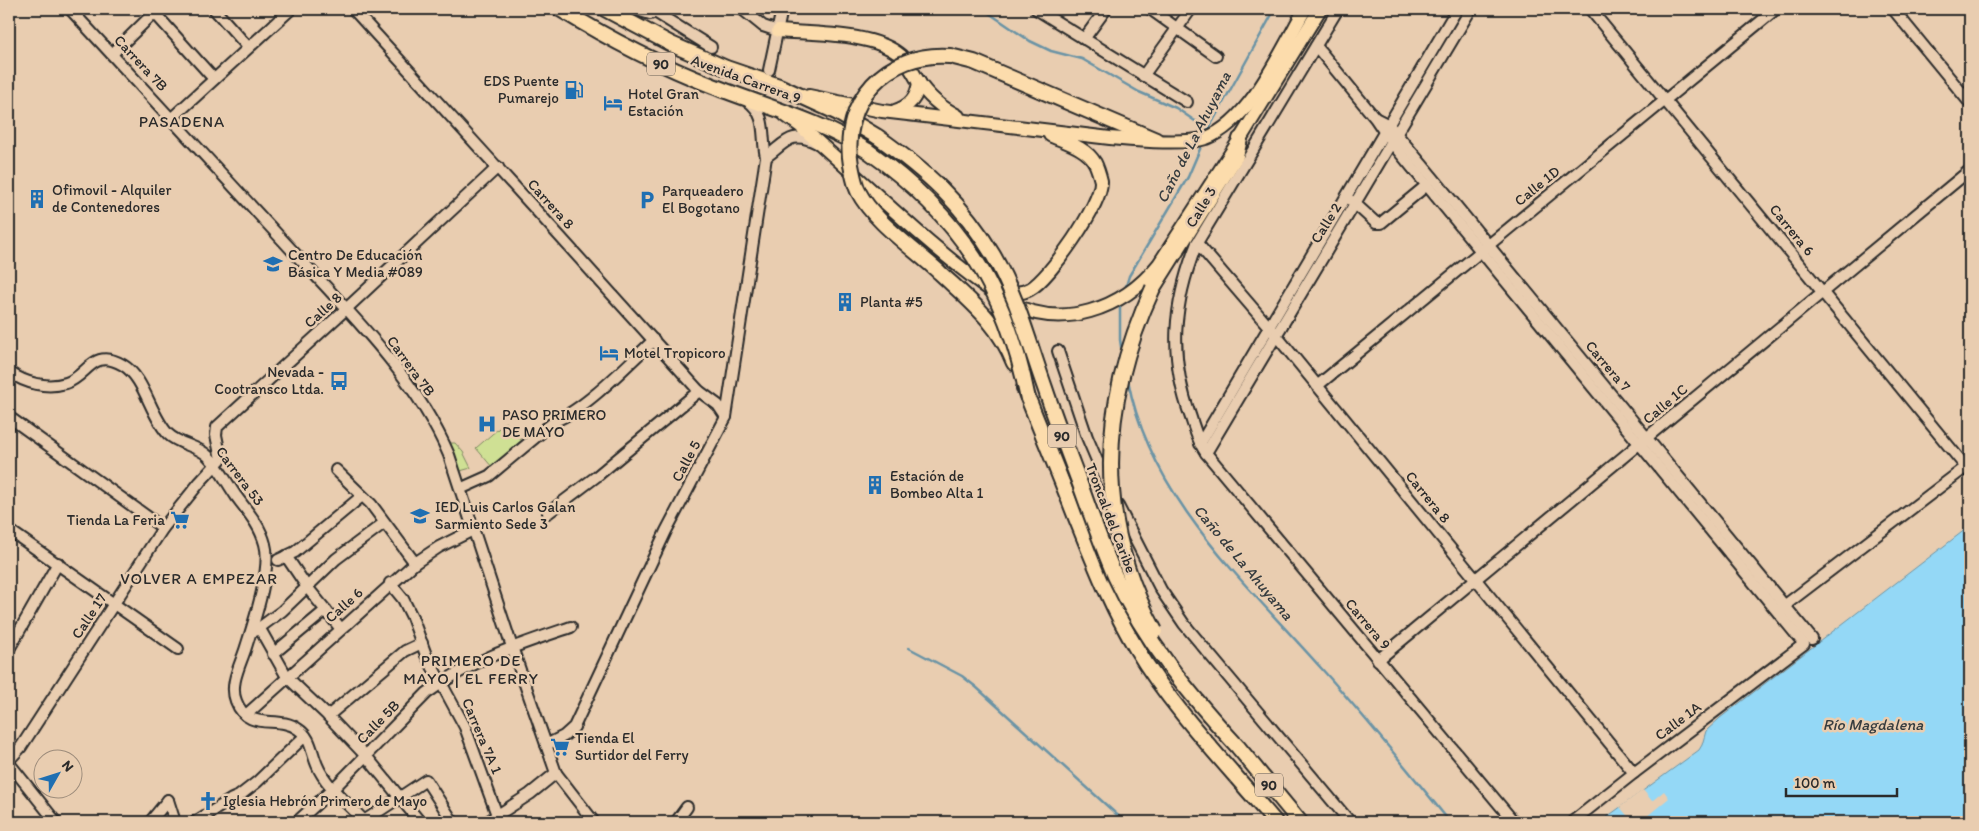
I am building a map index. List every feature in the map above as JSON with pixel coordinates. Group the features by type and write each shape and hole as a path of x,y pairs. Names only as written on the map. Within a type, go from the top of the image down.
{"highway":[{"name":"Avenida Carrera 9","path":"560,9 615,41 661,64 811,121 868,151"},
{"name":"Avenida Carrera 9","path":"606,9 680,48 726,68 779,86 838,113 878,136"},
{"path":"1028,399 1008,348 985,315 874,213 862,198 853,178 849,148 851,128 857,108 867,91 880,77 904,62 932,56 950,56 974,62 1156,140"},
{"name":"Troncal del Caribe","path":"878,136 922,169 940,186 957,205 993,256 1007,283 1027,333 1045,389 1096,528 1131,609 1173,673 1300,822"},
{"path":"1238,747 1156,634 1132,582 1116,530 1110,466 1114,411 1127,355 1139,320 1153,288 1236,156 1240,139"},
{"name":"Troncal del Caribe","path":"868,151 896,170 921,192 944,216 978,264 998,300 1011,331 1021,363 1028,399 1117,615 1137,649 1193,725 1275,822"}],"main road":[{"path":"779,86 811,97 882,111 1110,138 1171,141 1197,140 1221,130 1243,110 1259,90 1305,9"},
{"path":"770,105 824,147 873,193 962,270 1007,302 1038,312 1062,316 1084,313 1109,305 1134,290 1148,278 1159,264 1240,139 1320,9"},
{"path":"778,31 863,38 884,45 900,55 931,98 942,107 966,120"},
{"path":"895,112 905,108 913,101 918,92 919,82"},
{"path":"993,292 1022,292 1031,289 1047,273 1087,219 1098,196 1101,181 1095,162 1076,146 1032,128"}],"street":[{"name":"Carrera 7B","path":"70,9 395,365 436,430 449,455 512,648 556,774 594,822"},
{"path":"214,9 248,47"},
{"name":"Carrera 8","path":"353,9 498,167 698,391 718,404 726,418"},
{"path":"634,9 653,11 711,47"},
{"path":"742,9 763,26 778,31"},
{"path":"769,70 782,9"},
{"path":"1036,9 1187,102"},
{"path":"1084,39 1106,9"},
{"path":"1150,9 1216,56"},
{"path":"1143,76 1191,9"},
{"name":"Calle 3","path":"1203,449 1185,402 1179,379 1176,314 1186,269 1197,243 1338,9"},
{"name":"Calle 2","path":"1351,201 1386,129 1457,9"},
{"name":"Calle 2","path":"1203,449 1351,201 1394,139 1471,9"},
{"name":"Carrera 6","path":"1590,9 1969,468"},
{"name":"Calle 1D","path":"1318,386 1776,9"},
{"path":"1893,9 1970,103"},
{"path":"112,54 155,10 214,79"},
{"path":"171,119 286,10"},
{"name":"Carrera 7","path":"1316,46 1485,248 1808,642"},
{"name":"Calle 5","path":"546,745 564,736 574,727 662,540 726,418 766,157 763,122 755,108 744,97"},
{"path":"766,157 778,145 798,137 808,138 824,147"},
{"name":"Carrera 7","path":"1394,139 1427,185 1485,248"},
{"name":"Calle 8","path":"214,465 221,459 216,435 217,427 346,310 498,167"},
{"name":"Calle 1C","path":"1378,660 1970,170"},
{"path":"1351,201 1376,223 1381,223 1427,185"},
{"name":"Carrera 8","path":"1197,243 1318,386 1634,773"},
{"path":"460,489 489,476 555,421 580,406 654,340"},
{"name":"90","path":"1059,354 1088,437 1104,476 1161,590 1184,624 1212,659 1350,822"},
{"name":"Carrera 53","path":"9,372 26,382 52,385 66,383 94,362 101,360 123,365 144,391 154,415 168,433 178,441 208,456 259,529 266,544 268,559 250,634 234,681 234,696 237,704 246,715"},
{"path":"548,513 597,476 698,391"},
{"path":"9,417 163,528"},
{"name":"Carrera 9","path":"1203,449 1514,822"},
{"name":"Calle 17","path":"9,761 21,747 163,528 214,465"},
{"path":"1781,609 1969,468"},
{"path":"336,470 371,504 415,562"},
{"path":"341,628 282,558 295,552 362,496"},
{"path":"250,634 282,612 336,559 384,523"},
{"path":"9,530 178,649"},
{"name":"Calle 6","path":"246,715 415,562 439,547 473,530"},
{"path":"9,649 58,564"},
{"name":"Carrera 7A 1","path":"390,583 403,599 426,655 465,727 500,818"},
{"path":"273,654 326,610"},
{"name":"Calle 5B","path":"300,821 427,693 441,682 469,665 571,627"},
{"path":"260,628 287,677 366,756 420,822"},
{"name":"Calle 1A","path":"1572,822 1808,642"},
{"path":"328,716 405,651 422,643"},
{"path":"246,715 256,721 292,725 305,736 310,744 317,766 364,822 424,780 428,781 453,822"},
{"path":"195,822 239,796 257,782 305,736"},
{"path":"9,761 56,822"},
{"path":"487,822 500,818 556,774"},
{"path":"150,822 168,800 175,822"},
{"path":"676,822 687,807"}],"green space":[{"path":"506,422 522,441 492,467 476,448"},
{"path":"449,443 455,443 463,452 471,468 460,471"}],"water":[{"name":"Río Magdalena","path":"1970,526 1970,822 1600,822 1699,750 1706,731 1720,718"}],"pier":[{"path":"1643,790 1652,801 1664,791 1669,798 1640,822 1626,822 1630,819 1620,807"}],"waterway":[{"path":"983,9 1030,41 1051,51 1082,59 1139,92 1176,108 1208,127"},
{"name":"Caño de La Ahuyama","path":"1207,132 1275,9"},
{"name":"Caño de La Ahuyama","path":"1125,289 1129,276 1188,177 1203,142"},
{"name":"Caño de La Ahuyama","path":"1120,304 1122,353"},
{"name":"Caño de La Ahuyama","path":"1128,380 1139,423 1157,463 1179,500 1204,536 1354,706 1450,822"},
{"path":"909,648 962,676 976,687 1125,822"}],"place":[{"name":"EDS Puente Pumarejo","path":"574,90"},
{"name":"Hotel Gran Estación","path":"613,103"},
{"name":"Ofimovil - Alquiler de Contenedores","path":"37,199"},
{"name":"Parqueadero El Bogotano","path":"647,200"},
{"name":"Centro De Educación Básica Y Media #089","path":"273,264"},
{"name":"Planta #5","path":"845,302"},
{"name":"Motel Tropicoro","path":"609,353"},
{"name":"Nevada - Cootransco Ltda.","path":"339,381"},
{"name":"PASO PRIMERO DE MAYO","path":"487,424"},
{"name":"Estación de Bombeo Alta 1","path":"875,485"},
{"name":"IED Luis Carlos Galan Sarmiento Sede 3","path":"420,516"},
{"name":"Tienda La Feria","path":"180,520"},
{"name":"Tienda El Surtidor del Ferry","path":"560,747"},
{"name":"Iglesia Hebrón Primero de Mayo","path":"208,801"}],"district":[{"name":"PASADENA","path":"182,121"},
{"name":"VOLVER A EMPEZAR","path":"199,578"},
{"name":"PRIMERO DE MAYO | EL FERRY","path":"471,669"}]}
